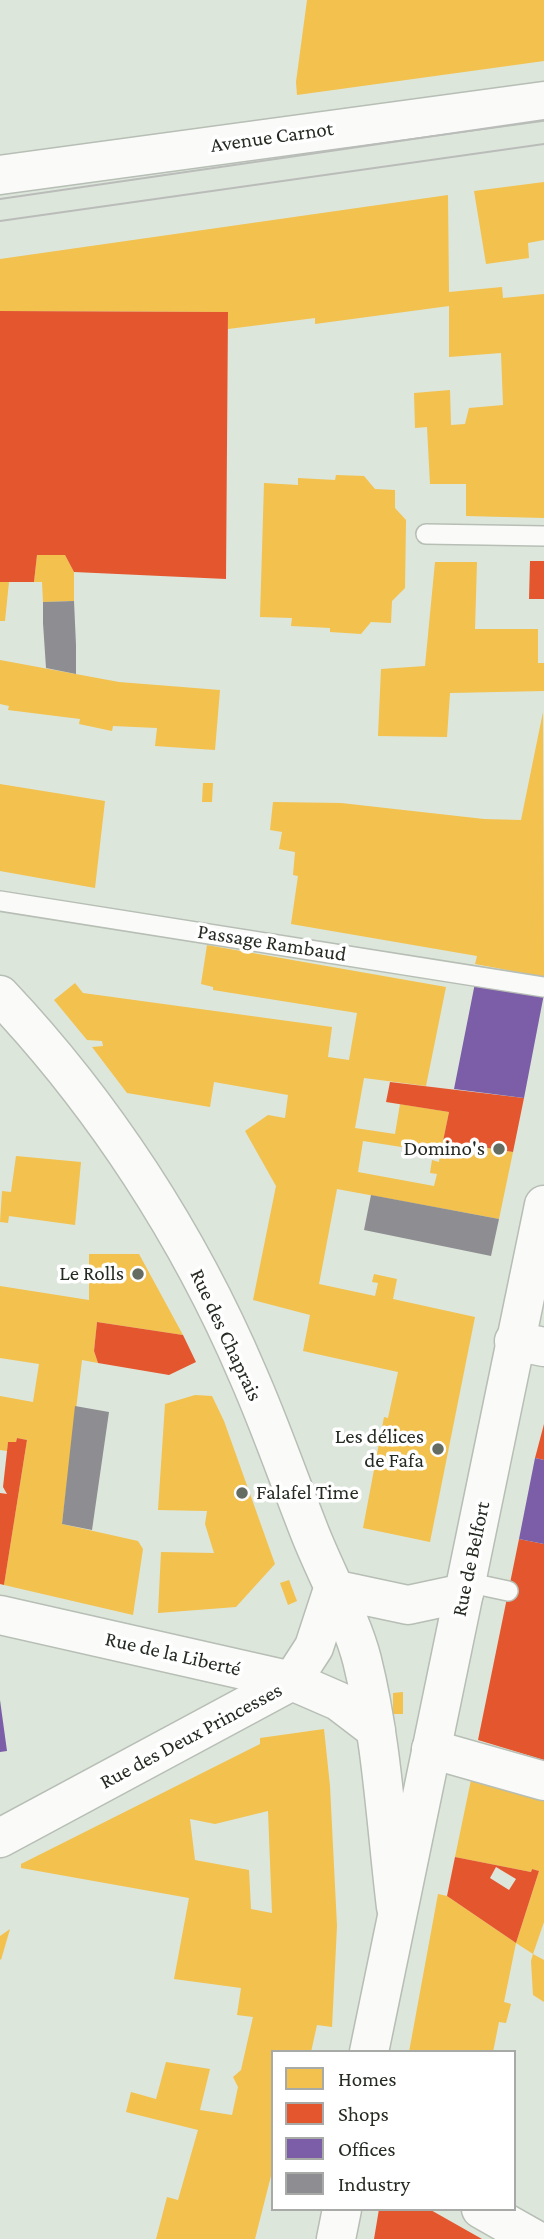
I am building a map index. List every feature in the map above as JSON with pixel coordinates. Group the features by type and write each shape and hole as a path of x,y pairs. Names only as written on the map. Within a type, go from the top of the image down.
{"street":[{"name":"Avenue Carnot","path":"0,175 544,101"},
{"name":"Rue des Chaprais","path":"0,995 38,1035 119,1141 165,1213 213,1301 247,1373 333,1589"},
{"name":"Rue de Belfort","path":"369,2050 465,1588 529,1344 544,1205"},
{"path":"333,1589 408,1605 465,1588"},
{"name":"Rue des Deux Princesses","path":"0,1838 292,1681 314,1647 333,1589"},
{"name":"Rue de Belfort","path":"333,1589 361,1655 376,1730 396,1912"},
{"name":"Rue de la Liberté","path":"0,1615 292,1681 355,1712 376,1730"},
{"path":"430,1749 544,1781"},
{"path":"337,2239 342,2211"},
{"path":"485,2211 534,2239"}],"lane":[{"path":"426,534 544,536"},
{"name":"Passage Rambaud","path":"0,901 544,987"},
{"path":"465,1588 508,1591"}],"building: Homes":[{"path":"307,0 544,0 544,61 297,95 296,82"},
{"path":"544,182 544,240 528,243 529,258 486,264 474,191"},
{"path":"448,195 449,292 502,287 503,298 544,294 544,518 466,516 466,484 430,484 427,427 415,428 414,393 450,390 451,425 465,424 469,408 503,405 501,353 449,357 449,306 315,324 315,318 228,329 228,312 0,311 0,259"},
{"path":"336,475 364,476 375,489 395,490 395,508 406,520 405,588 392,601 391,623 371,622 361,634 330,632 330,628 291,626 292,618 260,617 264,483 298,485 298,478 335,480"},
{"path":"37,555 65,555 74,572 74,601 43,602 42,582 34,582"},
{"path":"435,562 477,562 475,629 538,629 538,663 544,663 544,691 450,693 447,737 378,736 381,669 425,666"},
{"path":"0,582 9,582 5,621 0,621"},
{"path":"0,660 119,682 220,690 215,750 155,746 157,728 113,726 112,731 79,724 80,719 8,710 9,706 0,704"},
{"path":"543,712 544,977 475,964 477,956 291,924 298,876 293,875 295,852 279,849 282,832 270,830 273,802 341,803 484,819 521,820"},
{"path":"203,783 213,783 212,802 202,802"},
{"path":"0,784 105,801 95,888 0,871"},
{"path":"207,945 446,987 426,1086 364,1078 355,1128 395,1134 400,1104 449,1112 443,1141 513,1152 499,1219 337,1189 319,1284 375,1296 378,1283 372,1282 374,1274 397,1279 393,1299 475,1317 430,1542 363,1528 384,1417 388,1418 398,1372 303,1351 310,1315 253,1300 276,1186 245,1131 268,1115 285,1118 288,1095 214,1082 210,1107 127,1093 92,1047 103,1046 102,1041 87,1040 54,1000 75,983 83,993 332,1027 328,1057 349,1060 357,1013 213,990 213,987 201,984","holes":["363,1141 440,1153 439,1162 432,1160 430,1173 437,1174 434,1186 358,1172"]},
{"path":"16,1156 81,1162 75,1225 9,1216 8,1223 0,1222 2,1191 11,1192"},
{"path":"89,1254 139,1254 183,1335 97,1322 94,1351 98,1363 82,1360 62,1524 138,1541 143,1549 133,1615 4,1585 27,1440 17,1438 16,1442 8,1442 7,1451 0,1450 0,1396 33,1402 39,1364 0,1358 0,1286 89,1300"},
{"path":"195,1395 212,1396 224,1421 275,1564 236,1607 158,1613 161,1552 214,1553 205,1524 207,1511 158,1510 165,1404"},
{"path":"289,1580 297,1601 288,1605 280,1583"},
{"path":"403,1692 403,1714 393,1714 393,1693"},
{"path":"324,1729 330,1786 337,1926 332,2027 317,2025 311,2050 271,2050 271,2176 255,2239 156,2239 167,2197 178,2200 198,2130 126,2112 131,2092 156,2099 166,2062 210,2069 200,2110 232,2115 238,2087 233,2077 241,2070 253,2017 237,2015 241,1988 174,1979 189,1898 21,1868 21,1864 260,1744 260,1738","holes":["268,1811 272,1913 251,1909 249,1870 195,1860 190,1819 215,1824"]},
{"path":"471,1780 544,1800 544,1922 533,1954 516,1943 539,1871 532,1869 531,1872 455,1857"},
{"path":"438,1894 447,1896 516,1943 504,2002 511,2004 506,2023 499,2022 493,2050 409,2050"},
{"path":"10,1929 1,1960 0,1936"},
{"path":"533,1954 544,1960 544,2002 533,1995"}],"building: Shops":[{"path":"0,311 228,312 226,579 74,572 65,555 37,555 34,582 0,582"},
{"path":"530,561 544,561 544,599 529,599"},
{"path":"390,1082 524,1098 513,1152 443,1141 449,1112 386,1102"},
{"path":"97,1322 183,1335 196,1362 169,1375 98,1363 94,1351"},
{"path":"544,1424 544,1460 535,1458"},
{"path":"17,1438 27,1440 4,1585 0,1584 0,1493 7,1494 3,1487 8,1442 16,1442"},
{"path":"519,1539 544,1544 544,1760 478,1740"},
{"path":"455,1857 531,1872 532,1869 539,1871 516,1943 447,1896","holes":["496,1867 516,1879 509,1890 490,1878"]},
{"path":"379,2211 433,2211 482,2239 374,2239"}],"building: Offices":[{"path":"475,983 544,994 524,1098 454,1089"},
{"path":"535,1458 544,1460 544,1544 519,1539"},
{"path":"0,1700 7,1751 0,1752"}],"building: Industry":[{"path":"74,601 76,674 46,668 43,623 43,602"},
{"path":"371,1195 499,1219 491,1256 364,1230"},
{"path":"75,1406 109,1412 92,1530 62,1524"}],"tram line":[{"path":"0,199 544,120"},
{"path":"0,221 544,144"}],"place":[{"name":"Domino's","path":"499,1149"},
{"name":"Le Rolls","path":"138,1274"},
{"name":"Les délices de Fafa","path":"438,1449"},
{"name":"Falafel Time","path":"242,1493"}]}
